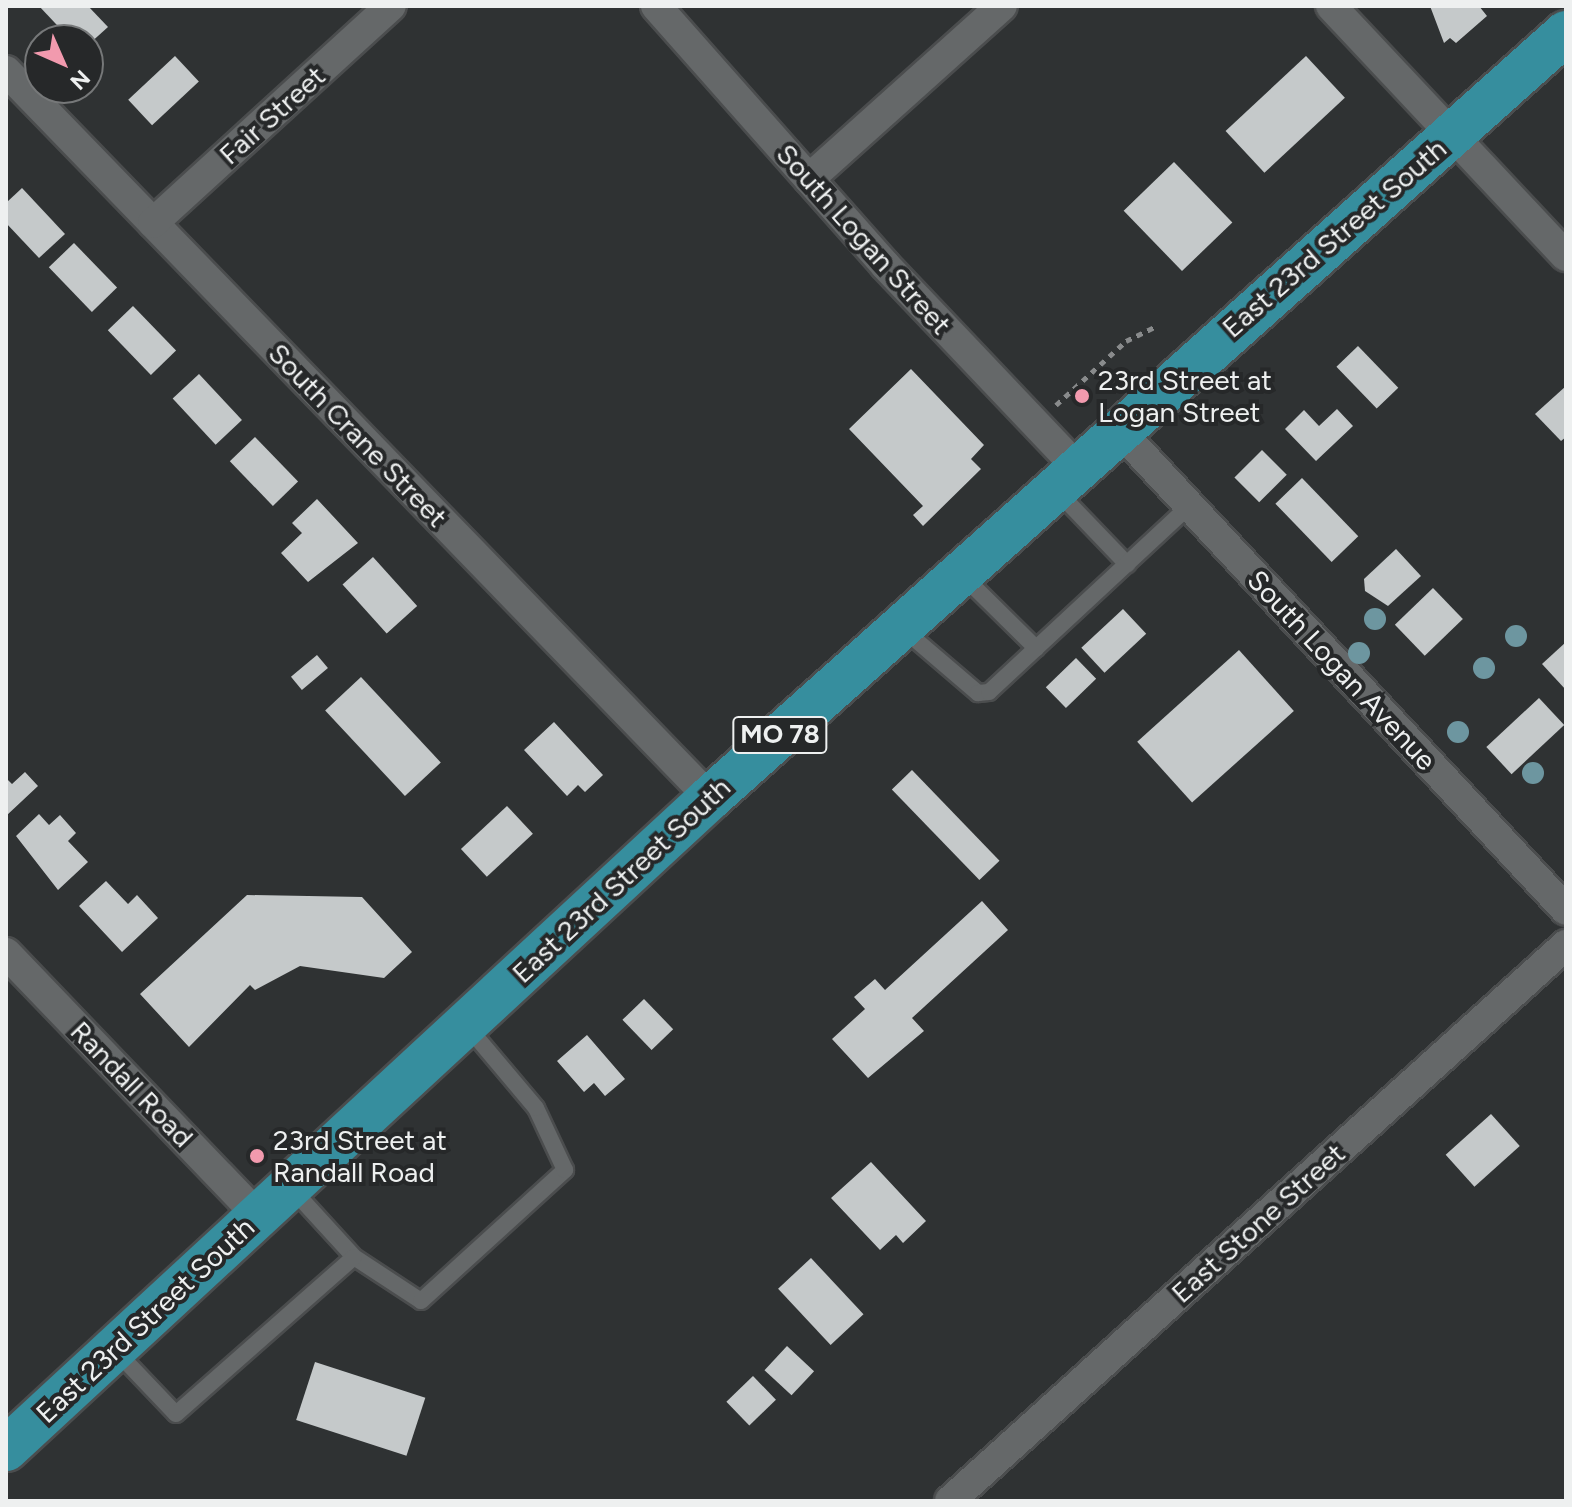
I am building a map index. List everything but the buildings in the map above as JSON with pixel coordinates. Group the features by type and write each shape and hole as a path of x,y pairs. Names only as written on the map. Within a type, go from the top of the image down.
{"main road":[{"name":"East 23rd Street South","path":"6,1449 710,798 1118,429 1566,33"}],"street":[{"name":"Fair Street","path":"153,223 391,6"},
{"name":"South Logan Street","path":"656,6 1066,477"},
{"path":"809,179 1002,6"},
{"path":"1331,6 1566,256"},
{"name":"South Crane Street","path":"6,71 710,798"},
{"name":"South Logan Avenue","path":"1118,429 1566,910"},
{"name":"East Stone Street","path":"950,1501 1566,945"},
{"name":"Randall Road","path":"6,953 257,1215"}],"lane":[{"path":"1066,477 1127,564"},
{"path":"900,626 978,693 989,692 1189,506"},
{"path":"960,572 1036,648"},
{"path":"289,1186 354,1257 421,1301 565,1170 536,1108 465,1023"},
{"path":"114,1348 176,1414 354,1257"}],"path":[{"path":"1049,411 1126,341 1157,326"}],"place":[{"name":"23rd Street at Logan Street","path":"1082,396"},
{"name":"23rd Street at Randall Road","path":"257,1156"}]}
